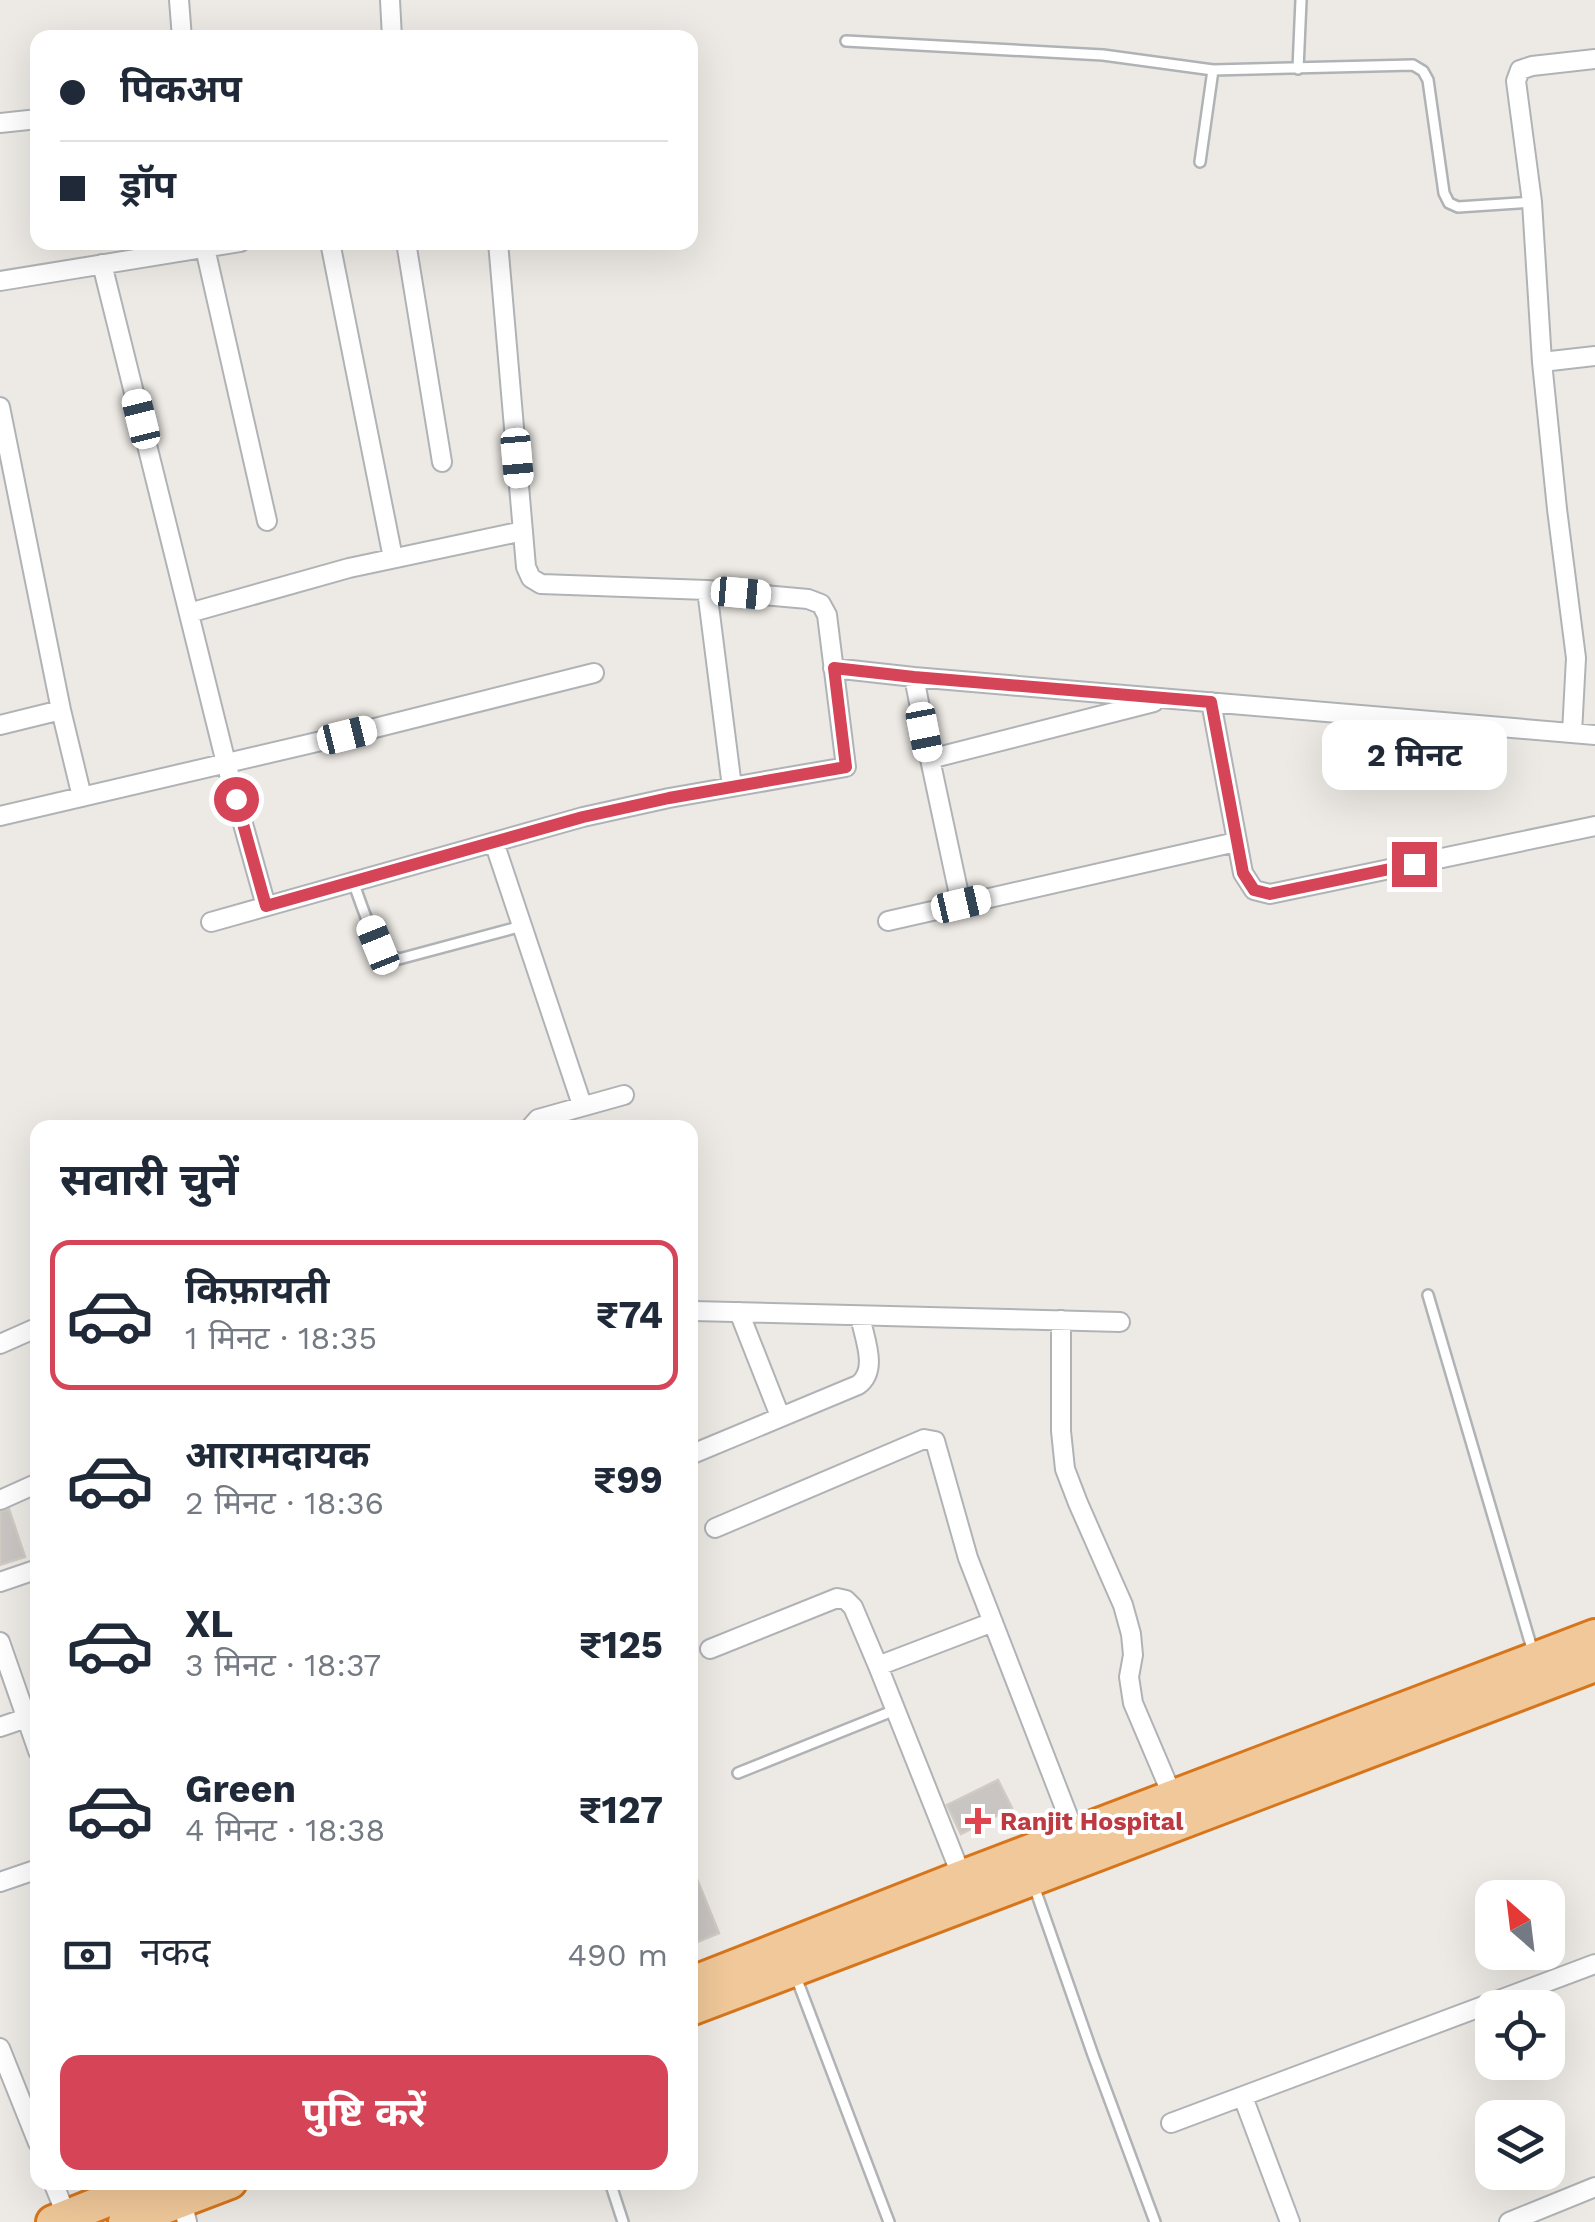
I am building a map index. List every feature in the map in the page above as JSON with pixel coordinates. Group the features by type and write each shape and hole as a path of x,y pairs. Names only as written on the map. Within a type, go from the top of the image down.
{"highway":[{"path":"698,1981 1595,1636"},
{"path":"698,2006 1595,1665"},
{"path":"60,2220 133,2190"},
{"path":"125,2222 211,2190"}],"street":[{"path":"179,0 181,30"},
{"path":"390,0 392,30"},
{"path":"834,668 1588,737 1575,673 1557,509 1542,362 1532,202 1516,81 1520,70 1532,66 1595,59"},
{"path":"0,122 30,120"},
{"path":"0,282 179,250"},
{"path":"197,250 267,521"},
{"path":"332,250 393,558"},
{"path":"407,250 442,462"},
{"path":"211,922 583,817 846,767 827,616 821,604 808,598 708,590 542,584 531,578 526,567 499,250"},
{"path":"102,264 226,763 266,906"},
{"path":"1542,362 1595,356"},
{"path":"0,407 82,797"},
{"path":"189,613 393,558 523,531"},
{"path":"708,590 732,786"},
{"path":"0,816 594,673"},
{"path":"1575,673 1595,673"},
{"path":"914,677 961,904"},
{"path":"930,759 1169,698"},
{"path":"1211,702 1243,873 1254,890 1270,894 1595,826"},
{"path":"0,725 61,710"},
{"path":"494,842 582,1106"},
{"path":"888,921 1236,842"},
{"path":"537,1120 624,1095"},
{"path":"698,1311 1120,1322"},
{"path":"739,1312 780,1416"},
{"path":"698,1452 868,1378 870,1368 860,1316"},
{"path":"1061,1320 1065,1469 1123,1605 1131,1634 1129,1678 1133,1703 1173,1797"},
{"path":"0,1344 30,1331"},
{"path":"716,1528 924,1439 935,1441 962,1540 1075,1834"},
{"path":"0,1500 30,1487"},
{"path":"0,1582 30,1571"},
{"path":"710,1649 836,1598 846,1600 853,1607 878,1666 962,1877"},
{"path":"878,1666 993,1622"},
{"path":"0,1642 30,1711"},
{"path":"0,1727 30,1717"},
{"path":"0,1882 30,1872"},
{"path":"1171,2123 1595,1964"},
{"path":"0,2048 30,2123"},
{"path":"1243,2097 1290,2222"},
{"path":"1509,2222 1595,2187"},
{"path":"54,2190 60,2220"}],"lane":[{"path":"1298,69 1301,0"},
{"path":"846,41 1103,55 1213,70 1413,66 1423,71 1428,80 1444,193 1449,203 1458,207 1532,202"},
{"path":"1200,162 1213,70"},
{"path":"353,882 378,945 388,956 399,959 522,926"},
{"path":"1428,1295 1535,1660"},
{"path":"738,1774 895,1710"},
{"path":"1032,1879 1155,2222"},
{"path":"793,1970 889,2222"},
{"path":"613,2190 623,2222"}],"building":[{"path":"9,1509 25,1557 0,1565 0,1512"},
{"path":"998,1780 1012,1808 961,1834 947,1805"},
{"path":"698,1882 719,1933 698,1942"}],"place":[{"name":"Ranjit Hospital","path":"978,1821"}],"route":[{"path":"236,799 266,906 583,817 846,767 834,668 1211,702 1243,873 1254,890 1270,894 1414,864"}]}
